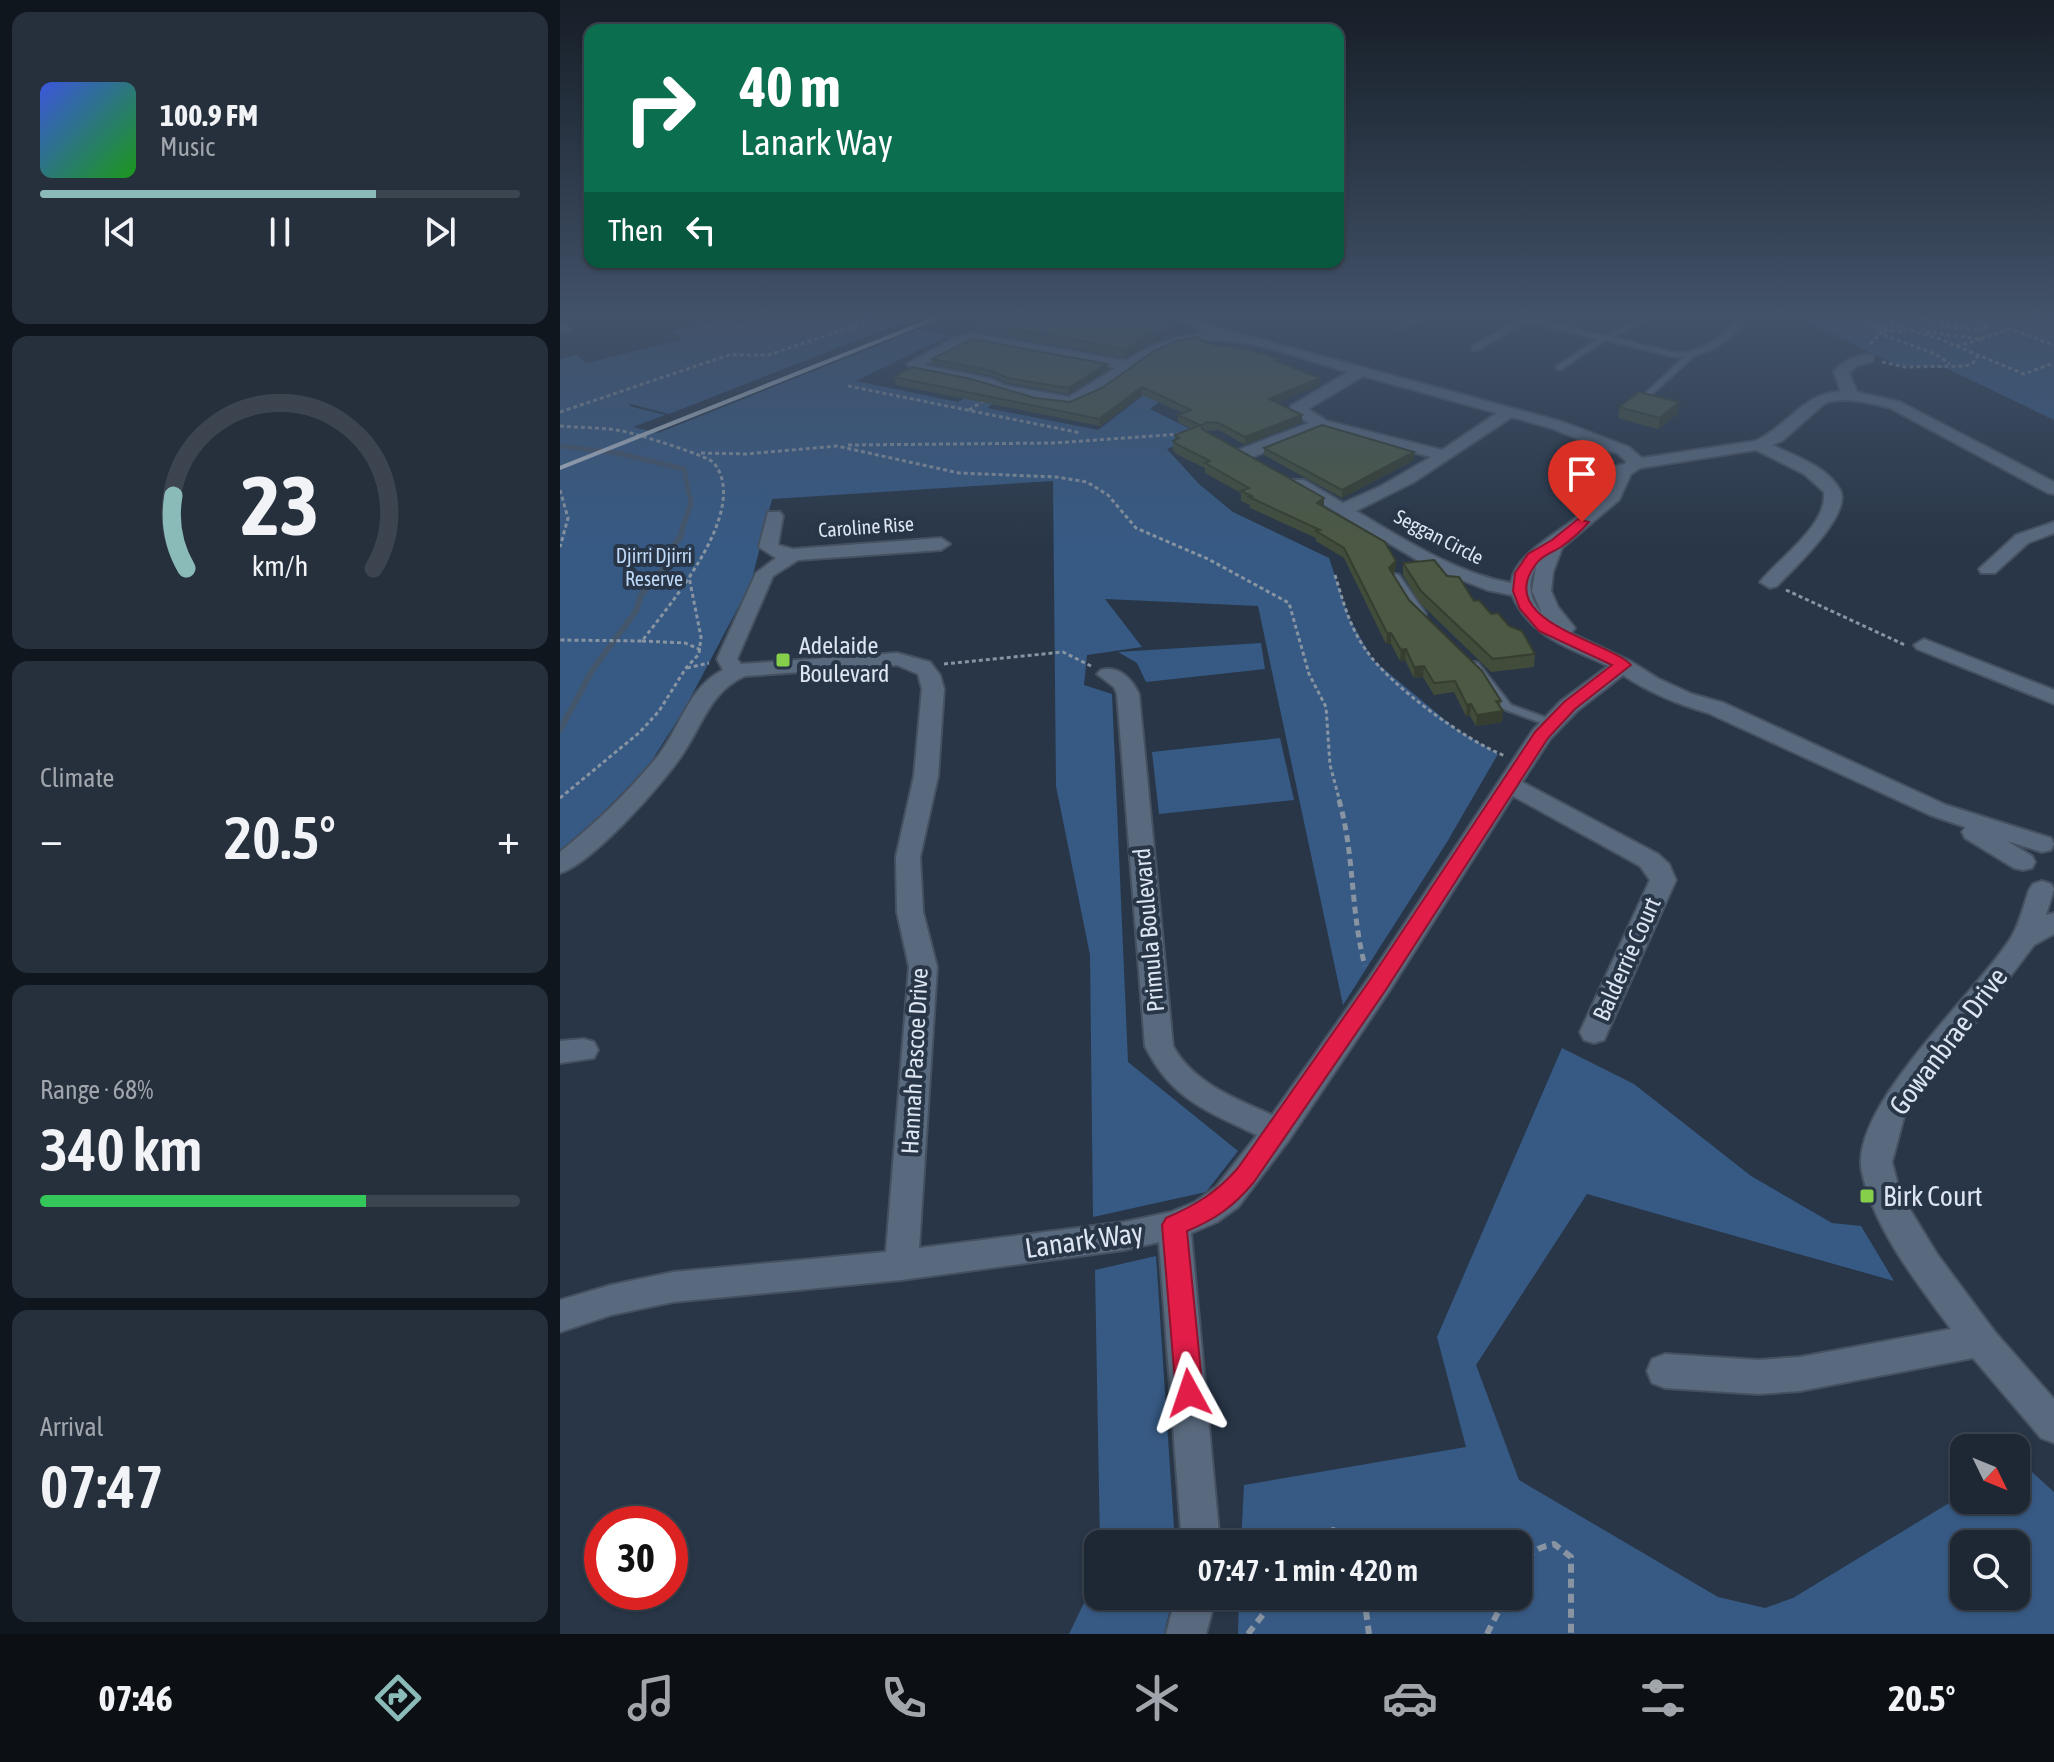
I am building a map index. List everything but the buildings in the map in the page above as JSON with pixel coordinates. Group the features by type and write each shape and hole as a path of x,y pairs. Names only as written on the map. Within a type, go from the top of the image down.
{"street":[{"path":"1021,393 1069,402 1088,393"},
{"path":"1324,393 1297,409 1321,424 1443,455"},
{"path":"1437,393 1557,425 1607,446 1629,463"},
{"path":"1593,473 1629,463 1758,445 1776,438 1820,400 1850,395 1895,405 2054,489"},
{"name":"Seggan Circle","path":"1344,509 1362,502 1443,455 1508,413"},
{"path":"1533,420 1581,449"},
{"path":"1244,454 1321,424"},
{"name":"Seggan Circle","path":"1212,436 1382,533 1483,584 1520,591"},
{"path":"1758,445 1813,474 1833,491 1836,499 1829,517 1770,582"},
{"path":"1601,506 1598,483 1593,473 1574,463 1572,455 1581,449 1607,446"},
{"path":"1629,463 1613,496 1557,543 1533,557 1522,573 1520,591 1528,609 1545,628 1623,665 1651,684 1684,699 1716,708 1938,810 2023,862 2032,881 2048,894"},
{"path":"774,516 768,547 793,555"},
{"path":"1988,569 2022,539 2054,527"},
{"path":"1557,543 1543,566 1539,580 1541,594 1546,606 1578,643"},
{"name":"Caroline Rise","path":"793,555 941,544"},
{"path":"793,555 765,573 727,659 732,668 741,670 897,659 924,666"},
{"path":"1924,645 2054,698"},
{"name":"Lanark Way","path":"560,1316 611,1300 673,1287 901,1265 1124,1236 1174,1225 1206,1212 1227,1197 1278,1131 1378,986 1508,784 1551,723 1623,665"},
{"name":"Hannah Pascoe Drive","path":"901,1265 922,997 923,967 910,912 908,880 913,827 926,776 933,689 932,675 924,666"},
{"path":"560,865 613,821 647,784 687,731 714,685 741,670"},
{"name":"Primula Boulevard","path":"1108,674 1123,683 1128,694 1159,1046 1175,1076 1278,1131"},
{"name":"Balderrie Court","path":"1508,784 1649,860 1660,870 1663,880 1594,1032"},
{"path":"1938,810 2048,843"},
{"path":"2023,862 2026,854 2048,843"},
{"name":"Gowanbrae Drive","path":"2048,894 2025,938 1891,1111 1880,1138 1876,1167 1883,1195 1920,1255 1981,1340 2054,1425"},
{"name":"Gowanbrae Drive","path":"2025,938 2054,922"},
{"path":"1174,1225 1200,1530"},
{"path":"1665,1371 1759,1377 1800,1374 1981,1340"},
{"path":"1186,1634 1192,1610"}],"lane":[{"path":"1396,577 1414,607 1432,625"},
{"path":"1461,652 1487,678 1507,707 1551,723"}],"path":[{"path":"560,412 616,393"},
{"path":"882,393 1081,433"},
{"path":"966,411 985,400"},
{"path":"560,426 628,432 657,444 701,453 746,454 837,446 1053,443 1177,433 1212,436"},
{"path":"837,446 959,473 998,477 1057,477 1087,482 1108,495 1136,528 1208,559 1289,603 1309,674 1326,707 1330,765 1350,839 1356,932 1362,962 1378,986"},
{"path":"642,641 689,577 719,524 726,503 721,473 713,461 701,453"},
{"path":"560,490 568,505 568,523 560,547"},
{"path":"1335,575 1349,618 1373,660 1456,729 1498,754 1524,761"},
{"path":"560,798 640,732 659,711 701,650 689,577"},
{"path":"1770,582 1889,640 1909,647 1924,645"},
{"path":"560,640 685,643 701,650"},
{"path":"924,666 1063,652 1108,674"},
{"path":"1532,1551 1537,1546 1554,1544 1571,1557 1571,1634"},
{"path":"1248,1634 1266,1610"},
{"path":"1366,1610 1369,1634"},
{"path":"1487,1634 1499,1610"}],"green space":[{"name":"Djirri Djirri Reserve","path":"560,393 722,393 669,414 629,406 665,415 633,427 658,433 758,393 916,393 958,402 973,393 979,393 999,399 987,408 1098,430 1146,393 1170,393 1150,409 1202,435 1167,449 1199,484 1233,512 1329,558 1349,618 1373,660 1456,729 1498,754 1447,842 1343,1005 1258,606 1105,599 1142,647 1087,655 1084,685 1112,694 1128,1062 1238,1151 1206,1192 1093,1217 1090,955 1056,786 1053,481 772,499 751,583 684,710 649,765 584,832 560,852"},
{"path":"1998,393 2054,393 2054,420"},
{"path":"1261,643 1265,669 1146,682 1137,663 1118,652"},
{"path":"1280,738 1294,800 1159,814 1152,752"},
{"path":"1562,1048 1634,1084 1751,1176 1832,1223 1861,1226 1894,1281 1587,1194 1476,1365 1519,1480 1718,1597 1765,1608 1793,1598 1950,1503 1950,1514 2030,1514 2030,1470 2054,1492 2054,1634 1238,1634 1239,1610 1532,1610 1532,1530 1242,1530 1244,1485 1466,1447 1437,1337"},
{"path":"1156,1256 1174,1530 1100,1530 1095,1270"},
{"path":"1084,1603 1084,1610 1170,1610 1164,1634 1069,1634"}],"waterway":[{"path":"560,446 617,453 684,469 691,503 683,527"},
{"path":"560,730 593,669 636,611 641,595 664,568 670,550 681,536 683,525"}],"railway":[{"path":"560,468 748,393"}],"place":[{"name":"Adelaide Boulevard","path":"783,660"},
{"name":"Birk Court","path":"1867,1196"}],"route":[{"path":"1189,1393 1174,1225 1206,1212 1227,1197 1246,1175 1378,986 1541,735 1569,706 1623,665 1545,628 1528,609 1520,591 1522,573 1533,557 1557,543 1582,522"}]}
